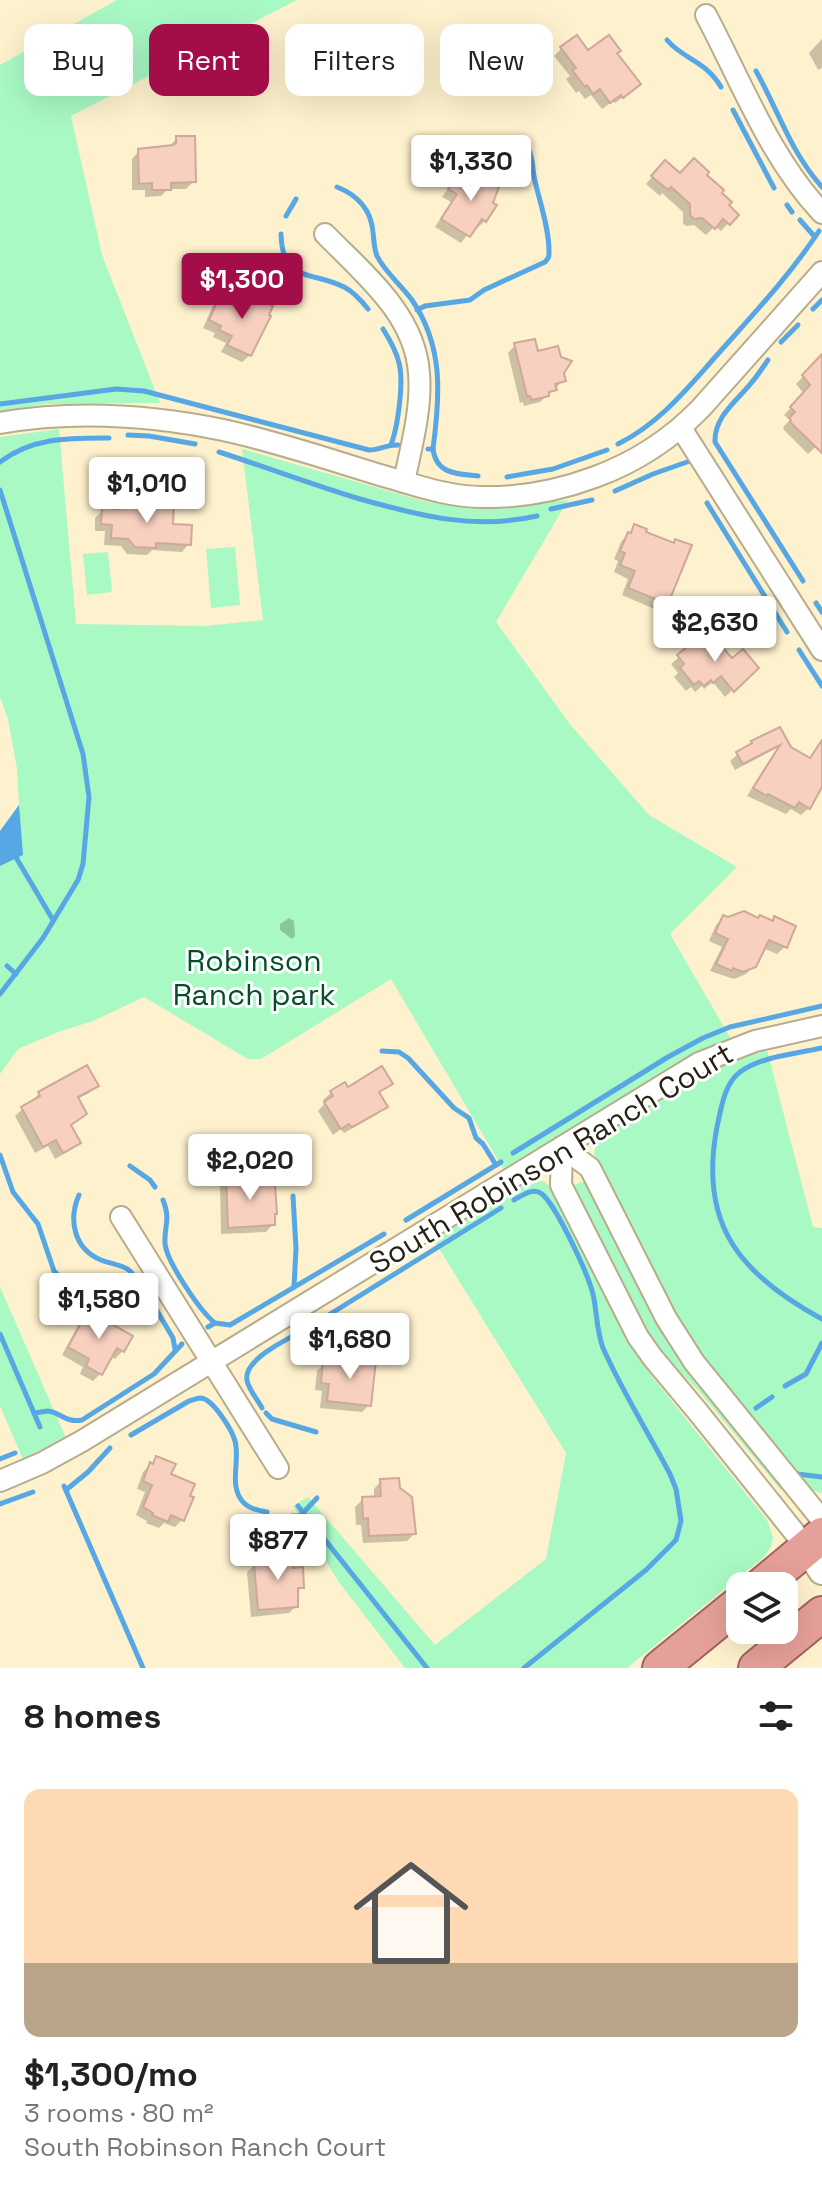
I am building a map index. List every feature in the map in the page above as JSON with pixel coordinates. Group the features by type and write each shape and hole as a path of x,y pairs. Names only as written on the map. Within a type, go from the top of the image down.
{"highway":[{"path":"780,1572 818,1543"},
{"path":"660,1668 726,1614"},
{"path":"756,1668 822,1614"}],"street":[{"path":"706,15 780,160 822,213"},
{"path":"325,234 394,308 410,336 418,360 420,391 404,482"},
{"path":"0,423 80,416 187,424 246,436 448,493 483,497 516,496 560,488 632,461 681,428 822,272"},
{"path":"681,428 822,650"},
{"name":"South Robinson Ranch Court","path":"0,1481 60,1454 713,1056 755,1041 822,1026"},
{"path":"562,1147 561,1185 638,1337 716,1433 818,1543"},
{"path":"562,1147 590,1168 675,1334 818,1543"},
{"path":"121,1217 278,1468"}],"green space":[{"path":"117,0 297,0 250,24 149,24 149,76 133,84 133,24 74,24"},
{"path":"24,52 24,96 110,96 71,116 102,255 160,403 46,404 0,411 0,65"},
{"name":"Robinson Ranch park","path":"59,429 76,624 205,626 263,620 242,449 427,502 466,507 568,500 496,622 569,723 649,815 737,867 670,934 731,1039 679,1063 505,1172 391,979 261,1059 248,1059 144,997 93,1021 18,1049 0,1074 0,831 19,805 17,769 8,719 0,697 0,437"},
{"path":"235,547 240,605 211,608 206,549"},
{"path":"108,552 112,592 87,595 83,554"},
{"path":"767,1050 813,1227 822,1228 822,1493 802,1484 791,1465 687,1334 594,1154 601,1137 718,1066"},
{"path":"533,1179 545,1182 553,1189 633,1348 654,1379 767,1520 773,1537 764,1557 745,1572 726,1572 726,1588 627,1668 405,1668 338,1581 293,1506 308,1497 435,1645 546,1559 566,1453 433,1239"},
{"path":"580,1182 588,1186 669,1341 784,1490 648,1337 575,1191 574,1186"},
{"path":"0,1287 66,1438 23,1459 0,1406"}],"water":[{"path":"19,805 23,855 0,866 0,831"}],"building":[{"path":"577,35 588,50 609,35 621,51 617,53 641,84 623,98 621,95 610,103 600,89 593,94 572,70 576,68 560,47"},
{"path":"176,136 195,136 196,182 171,183 171,190 152,190 152,183 139,184 138,149 173,145"},
{"path":"694,158 724,190 722,193 732,202 729,205 739,215 730,225 723,219 715,229 702,218 694,219 690,215 690,204 671,187 668,190 651,176 665,160 680,173"},
{"path":"459,172 467,177 470,172 484,181 486,178 499,187 493,203 497,205 486,222 482,219 470,237 441,219 457,194 448,189"},
{"path":"222,291 246,302 249,295 273,306 251,356 227,345 232,336 219,330 221,326 209,320"},
{"path":"535,339 538,351 558,346 561,357 572,361 564,373 566,381 555,384 557,390 549,392 549,396 532,400 527,396 514,343"},
{"path":"822,354 822,453 789,418 795,412 790,407 810,385 802,375"},
{"path":"157,502 174,503 173,524 192,525 191,545 156,543 156,548 135,547 128,539 111,538 112,525 101,524 102,508 120,509 131,507 131,503 157,505"},
{"path":"634,524 674,543 675,539 692,545 668,604 628,588 635,571 620,565 625,553 620,551"},
{"path":"704,633 710,640 713,637 732,658 743,649 759,668 734,692 721,676 704,686 699,681 694,685 680,668 684,664 677,655"},
{"path":"780,727 791,747 810,758 822,740 822,787 810,809 799,802 795,808 753,788 780,745 743,764 736,752"},
{"path":"744,911 773,921 774,916 796,926 787,948 769,940 756,967 743,972 733,968 732,971 716,964 728,939 715,933 723,915 728,917"},
{"path":"87,1065 99,1086 78,1097 87,1114 71,1125 81,1143 63,1153 56,1140 43,1147 21,1107 40,1096 38,1092"},
{"path":"382,1066 393,1084 379,1092 388,1107 352,1127 349,1124 341,1129 324,1102 333,1096 330,1091 345,1082 348,1087"},
{"path":"252,1171 253,1185 275,1185 275,1225 228,1228 226,1174"},
{"path":"89,1308 133,1336 124,1352 117,1348 102,1375 86,1366 89,1359 68,1347"},
{"path":"351,1358 376,1360 371,1406 327,1401 329,1384 321,1383 323,1361 350,1364"},
{"path":"156,1456 176,1464 171,1474 195,1484 190,1496 194,1497 184,1521 171,1515 168,1522 143,1507 152,1485 143,1481 150,1462 153,1464"},
{"path":"399,1478 400,1488 412,1497 416,1534 369,1536 368,1518 363,1519 362,1497 381,1496 380,1479"},
{"path":"292,1549 293,1568 303,1567 304,1588 298,1588 298,1607 258,1610 254,1563 272,1561 271,1551"}],"waterway":[{"path":"667,40 708,71 721,87"},
{"path":"756,71 793,145 822,187"},
{"path":"733,110 774,188"},
{"path":"417,310 425,306 470,300 548,258 548,233 531,157 525,145 513,138"},
{"path":"337,187 351,194 366,210 372,224 377,256 412,300 430,336 438,391 433,449"},
{"path":"286,216 296,199"},
{"path":"787,205 792,212"},
{"path":"800,220 815,237"},
{"path":"618,444 649,424 689,386 775,290 819,231"},
{"path":"281,234 283,250 293,268 344,287 368,309"},
{"path":"813,309 822,300"},
{"path":"781,342 798,325"},
{"path":"383,329 398,358 401,381 400,404 391,445"},
{"path":"768,360 723,416 718,424 715,442 803,581"},
{"path":"0,404 116,389 144,391 369,450 398,445"},
{"path":"128,435 195,444"},
{"path":"0,462 38,443 109,438"},
{"path":"428,449 433,449 443,468 478,476"},
{"path":"507,477 553,469 607,450"},
{"path":"219,452 360,499 426,516 492,522 537,516"},
{"path":"615,491 687,462"},
{"path":"0,490 83,754 89,797 83,864 78,880 43,938 0,994"},
{"path":"551,509 592,500"},
{"path":"707,503 787,632"},
{"path":"816,603 822,612"},
{"path":"799,650 822,686"},
{"path":"14,854 53,920"},
{"path":"7,966 16,974"},
{"path":"513,1153 703,1038 730,1027 822,1006"},
{"path":"822,1048 758,1062 735,1077 722,1105 713,1162 714,1192 732,1243 748,1265 769,1284 822,1319"},
{"path":"382,1051 399,1052 408,1058 454,1108 469,1118 476,1138 496,1165"},
{"path":"0,1155 13,1192 38,1224 54,1271 65,1282 85,1288 94,1281 126,1283 135,1278"},
{"path":"406,1220 501,1162"},
{"path":"130,1166 155,1187"},
{"path":"514,1200 528,1192 539,1192 564,1228 592,1289 603,1348 670,1474 676,1489 681,1521 676,1540 646,1570 524,1668"},
{"path":"79,1195 74,1214 79,1241 92,1255 127,1269 136,1282"},
{"path":"293,1196 296,1249 294,1287"},
{"path":"163,1200 167,1218 165,1243 171,1261 193,1297 215,1323"},
{"path":"327,1316 501,1208"},
{"path":"208,1327 215,1323 230,1325 384,1234"},
{"path":"153,1304 173,1338 175,1349"},
{"path":"262,1408 247,1380 252,1364 269,1350 306,1329"},
{"path":"0,1334 40,1427"},
{"path":"785,1386 806,1374 822,1343"},
{"path":"34,1413 48,1411 71,1420 82,1420 154,1374 182,1344"},
{"path":"756,1408 772,1397"},
{"path":"131,1435 189,1401 199,1398 206,1400 221,1416 235,1441 236,1485 240,1498 248,1506 267,1512"},
{"path":"266,1413 272,1419 316,1432"},
{"path":"66,1490 110,1448"},
{"path":"0,1459 15,1453"},
{"path":"797,1474 822,1477"},
{"path":"64,1486 143,1668"},
{"path":"0,1504 33,1492"},
{"path":"292,1516 300,1516 317,1498"},
{"path":"298,1506 427,1668"}]}
